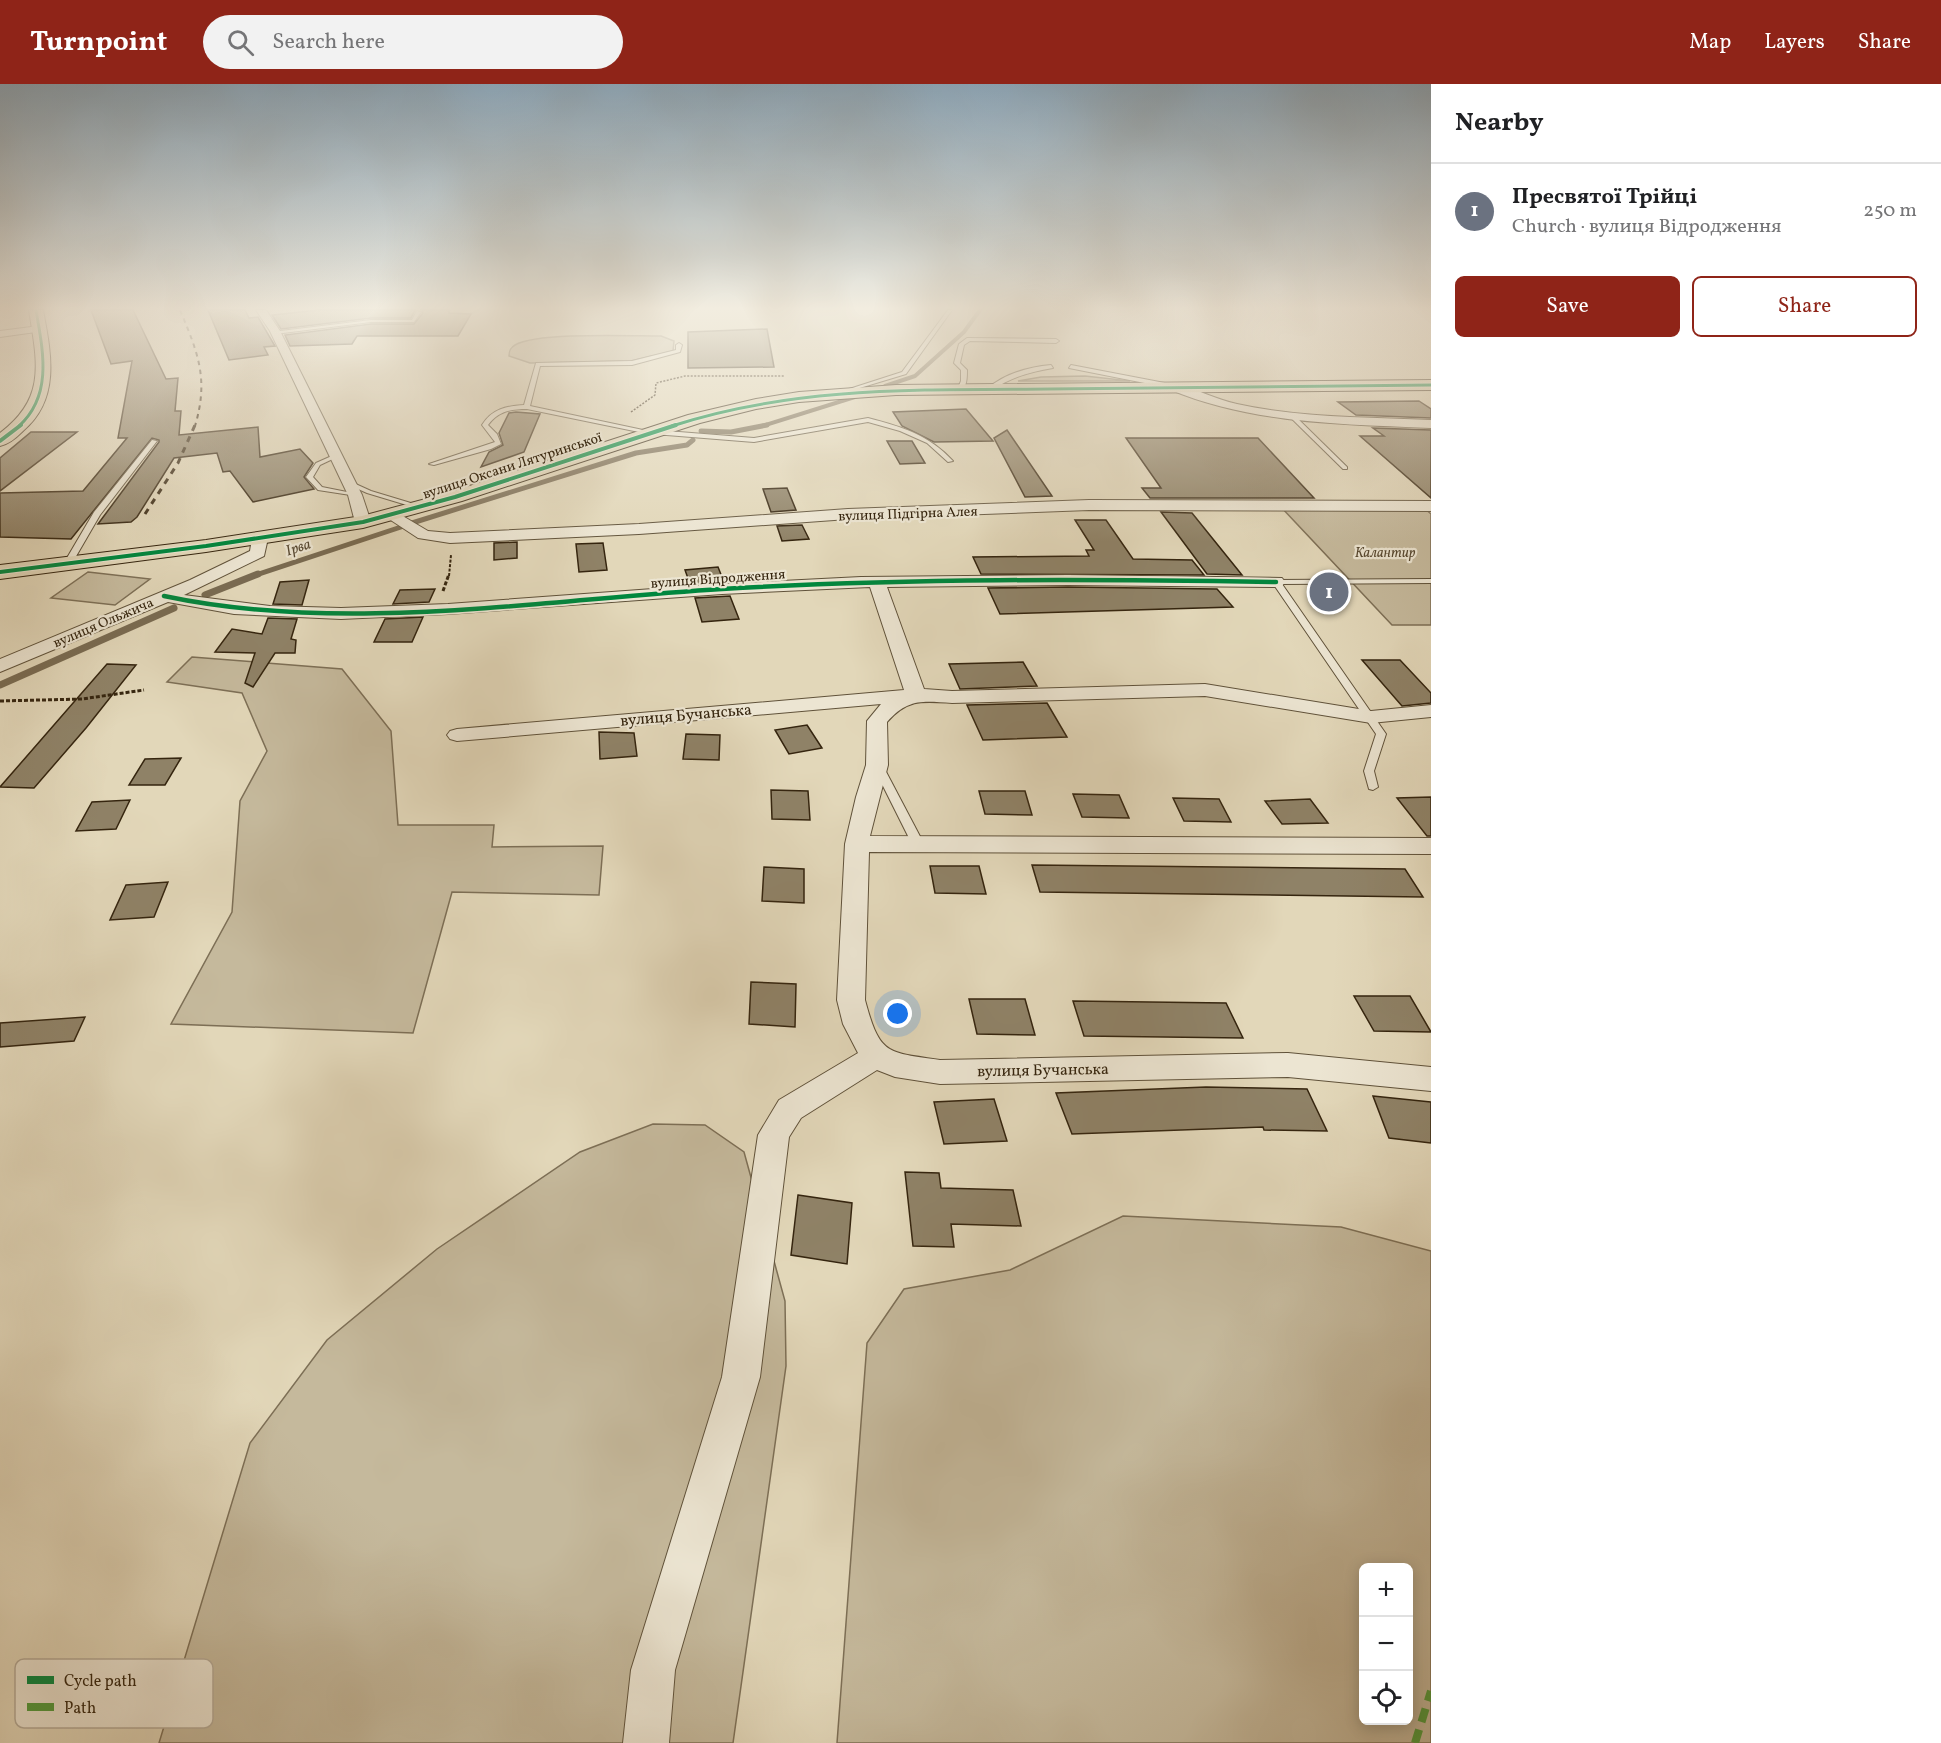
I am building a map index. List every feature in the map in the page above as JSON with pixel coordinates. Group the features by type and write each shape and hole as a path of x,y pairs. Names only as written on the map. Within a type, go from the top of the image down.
{"highway":[{"path":"0,441 32,413 39,398 41,387"},
{"name":"вулиця Оксани Лятуринської","path":"0,572 363,522 420,507 650,433 756,404 844,393 1136,387"}],"street":[{"path":"302,387 352,489 363,522"},
{"path":"1176,387 1197,398 1228,406 1321,419 1431,424"},
{"name":"вулиця Підгірна Алея","path":"392,515 424,535 450,538 848,514 1089,505 1431,506"},
{"name":"вулиця Ольжича","path":"0,666 196,584 258,553 260,538"},
{"name":"вулиця Відродження","path":"164,596 204,606 284,612 435,609 722,589 877,582 1097,579 1276,582"},
{"path":"877,582 916,695"},
{"name":"вулиця Бучанська","path":"457,735 916,695 1205,690 1371,717 1431,711"},
{"name":"вулиця Бучанська","path":"916,695 891,705 877,721 877,765 867,797 857,844 851,1000 857,1024 875,1057 894,1065 940,1072 1288,1065 1431,1079"},
{"path":"857,844 1431,846"},
{"path":"646,1743 653,1670 741,1377 774,1135 789,1109 875,1057"}],"lane":[{"path":"527,407 532,387"},
{"path":"844,393 861,387"},
{"path":"432,464 499,443 485,425 488,418 500,410 527,407 650,433 754,440 868,420 902,430 928,442 950,461"},
{"path":"1291,415 1345,468"},
{"path":"68,564 98,514 154,441"},
{"path":"336,456 318,464 309,477 320,489 352,489 369,492 420,507"},
{"path":"1276,582 1431,581"},
{"path":"1276,582 1381,734 1369,771 1373,787"},
{"path":"877,765 918,844"}],"path":[{"path":"613,425 655,395 656,387"},
{"path":"432,536 452,547 449,575 435,609"},
{"path":"0,701 82,699 144,690"}],"green space":[{"name":"Калантир","path":"1280,506 1422,506 1431,514 1431,625 1392,625"},
{"path":"88,572 150,579 115,605 51,598"},
{"path":"192,657 342,669 391,731 398,825 494,825 492,847 603,846 599,895 452,892 413,1033 171,1024 232,912 240,801 267,751 242,693 167,682"},
{"path":"653,1124 705,1125 744,1152 785,1301 786,1366 733,1743 159,1743 164,1728 213,1728 213,1659 184,1659 250,1443 327,1340 437,1249 580,1152"},
{"path":"1123,1216 1341,1227 1431,1251 1431,1743 837,1743 867,1343 904,1289 1010,1270"}],"building":[{"path":"127,387 177,387 175,411 181,411 179,435 258,427 260,457 300,449 313,463 304,477 314,489 253,502 230,471 223,472 217,453 174,458 137,517 131,522 98,524 159,442 152,438 71,539 0,537 0,493 83,491 127,438 118,438"},
{"path":"1419,401 1431,409 1431,418 1356,415 1338,402"},
{"path":"966,409 993,441 934,442 902,426 893,412"},
{"path":"509,413 540,414 524,452 481,467 489,452 503,445 499,433"},
{"path":"1373,428 1431,430 1431,498 1360,436 1384,436"},
{"path":"1007,430 1052,496 1025,497 994,438"},
{"path":"31,432 77,432 0,491 0,458"},
{"path":"1126,438 1258,438 1314,498 1150,498 1142,488 1161,488"},
{"path":"887,441 912,441 925,463 900,464"},
{"path":"787,488 796,510 771,512 763,489"},
{"path":"1161,512 1192,513 1242,575 1207,574"},
{"path":"1075,520 1106,520 1133,559 1192,560 1204,575 981,574 973,557 1089,556 1086,550 1094,550"},
{"path":"802,525 809,539 782,541 777,526"},
{"path":"517,542 517,558 494,560 494,543"},
{"path":"603,543 607,570 579,572 576,544"},
{"path":"718,567 724,582 690,584 685,570"},
{"path":"309,580 302,605 273,604 280,582"},
{"path":"988,588 1217,589 1233,607 1000,614"},
{"path":"435,589 429,602 393,604 400,590"},
{"path":"730,596 739,619 702,622 695,598"},
{"path":"423,617 412,642 374,642 385,619"},
{"path":"268,618 297,619 291,639 296,640 295,653 275,653 253,687 245,683 255,653 215,652 232,629 262,634"},
{"path":"1362,660 1400,660 1431,693 1431,703 1402,706"},
{"path":"1023,662 1037,686 960,689 949,664"},
{"path":"107,664 136,665 34,788 0,787"},
{"path":"1047,703 1067,737 983,740 967,705"},
{"path":"807,725 822,748 789,754 775,730"},
{"path":"599,732 634,733 637,756 600,759"},
{"path":"686,734 720,735 719,760 683,759"},
{"path":"181,758 165,785 129,785 145,759"},
{"path":"771,790 808,791 810,820 772,819"},
{"path":"979,791 1025,791 1032,815 985,814"},
{"path":"1073,794 1119,795 1129,818 1082,817"},
{"path":"1431,797 1431,836 1427,836 1397,798"},
{"path":"1173,798 1219,799 1231,822 1184,821"},
{"path":"1310,799 1328,823 1282,824 1265,801"},
{"path":"130,800 116,829 76,831 92,802"},
{"path":"1032,865 1405,869 1423,897 1040,892"},
{"path":"930,866 979,866 986,894 935,893"},
{"path":"764,867 804,869 804,903 762,901"},
{"path":"168,882 154,917 110,920 126,885"},
{"path":"751,982 796,984 795,1027 749,1024"},
{"path":"1354,996 1410,996 1431,1032 1374,1031"},
{"path":"969,999 1025,999 1035,1035 977,1034"},
{"path":"1073,1001 1226,1003 1243,1038 1084,1036"},
{"path":"85,1017 74,1041 0,1047 0,1023"},
{"path":"1206,1087 1307,1089 1327,1131 1264,1130 1263,1127 1072,1134 1056,1093"},
{"path":"1373,1096 1431,1102 1431,1143 1389,1138"},
{"path":"994,1099 1007,1141 944,1144 934,1102"},
{"path":"905,1172 939,1173 941,1188 1013,1190 1021,1226 951,1224 954,1247 913,1246"},
{"path":"798,1195 852,1203 847,1264 791,1255"}],"waterway":[{"name":"Ірва","path":"762,426 858,396"},
{"name":"Ірва","path":"762,426 767,425"},
{"name":"Ірва","path":"701,431 731,432 762,426"},
{"name":"Ірва","path":"412,523 636,453 687,445 693,440"},
{"name":"Ірва","path":"253,576 401,527"},
{"name":"Ірва","path":"205,595 258,574"},
{"name":"Ірва","path":"0,685 174,608"}],"railway":[{"path":"195,426 201,387"},
{"path":"145,514 178,463 195,425"}],"marked path":[{"path":"1415,1743 1431,1691"}],"cycle path":[{"path":"0,441 18,428 29,416 38,401 42,387"},
{"path":"0,572 206,546 363,522 455,497 694,419 756,404 799,397 896,390 1172,387"},
{"path":"164,596 270,612 341,613 448,609 722,589 861,582 1068,580 1276,582"}],"place":[{"name":"Пресвятої Трійці","path":"1329,592"}]}
